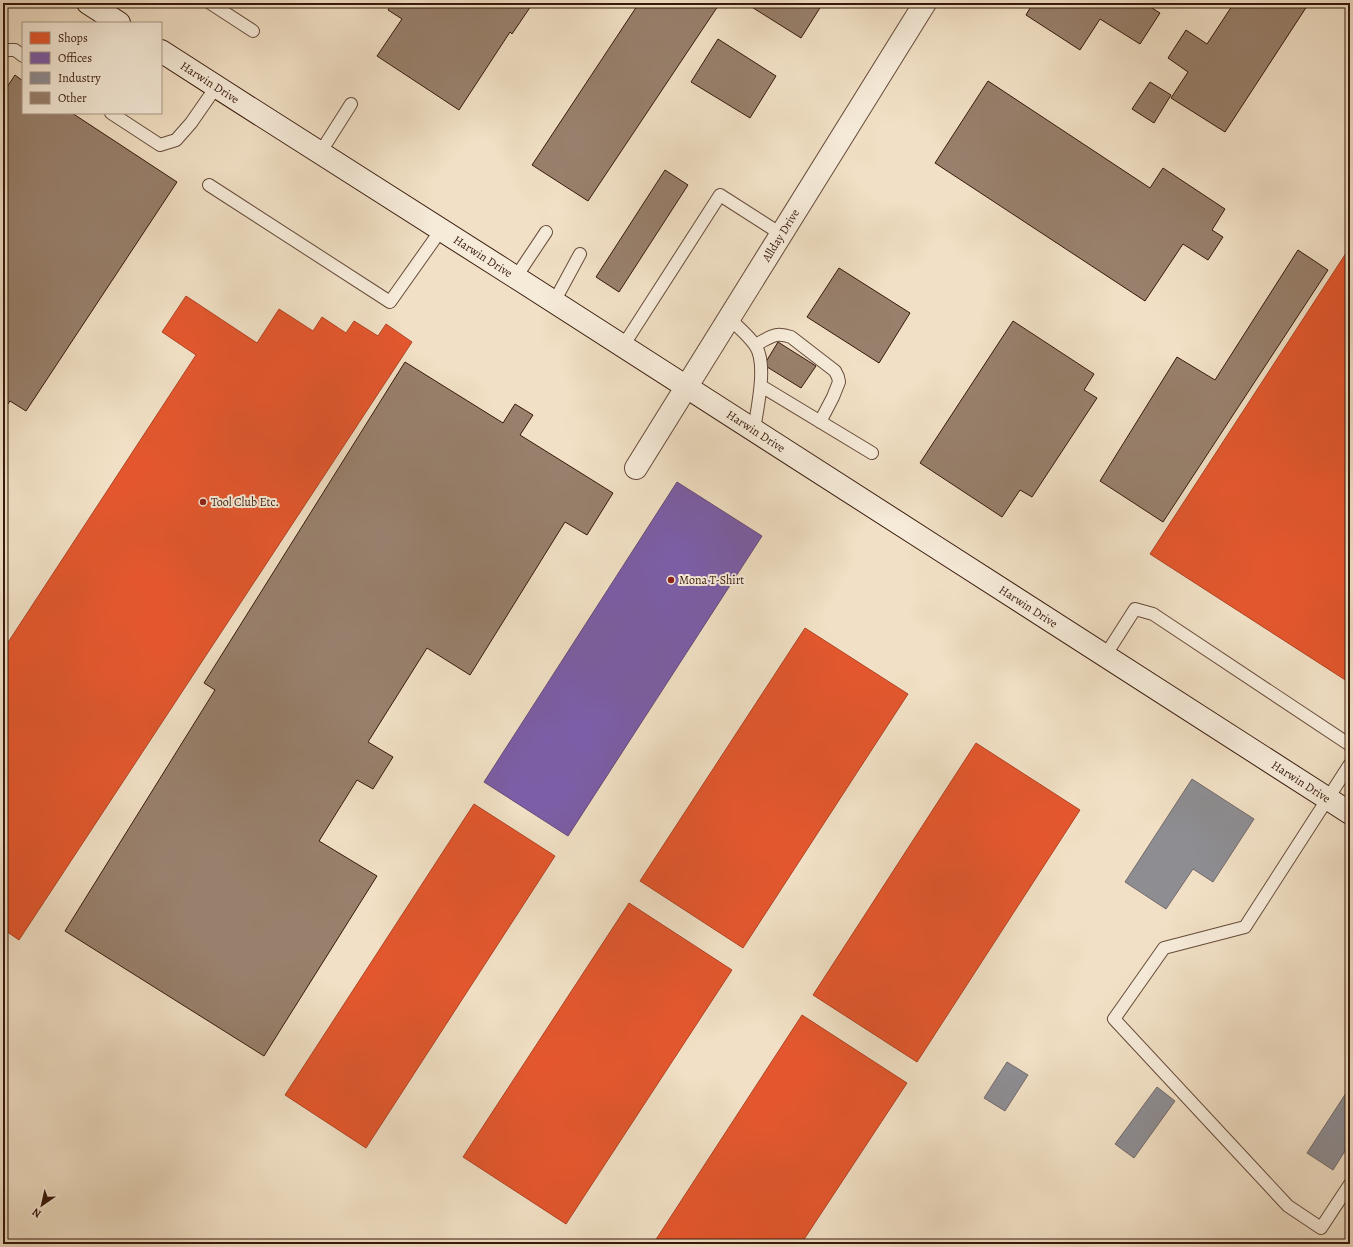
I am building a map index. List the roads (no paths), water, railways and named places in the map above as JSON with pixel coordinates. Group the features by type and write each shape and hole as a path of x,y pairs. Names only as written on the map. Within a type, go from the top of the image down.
{"main road":[{"path":"88,3 117,22"},
{"name":"Allday Drive","path":"636,468 925,3"},
{"name":"Harwin Drive","path":"162,51 216,87 516,277 1350,813"}],"lane":[{"path":"210,3 253,32"},
{"path":"3,50 15,50 22,55"},
{"path":"113,114 160,145 176,140 191,123 216,87"},
{"path":"320,153 351,104"},
{"path":"209,185 390,302 441,230"},
{"path":"623,346 720,195 781,234"},
{"path":"516,277 546,232"},
{"path":"554,302 580,254"},
{"path":"729,318 756,345 759,357 761,386 754,430"},
{"path":"756,345 776,334 782,334 791,337 835,371 838,382 833,397 820,422"},
{"path":"761,386 872,453"},
{"path":"1105,656 1135,609 1152,614 1350,745"},
{"path":"1350,764 1244,927 1164,948 1114,1019 1288,1206 1320,1228 1350,1184"}],"place":[{"name":"Tool Club Etc.","path":"203,502"},
{"name":"Mona T-Shirt","path":"671,580"}]}
